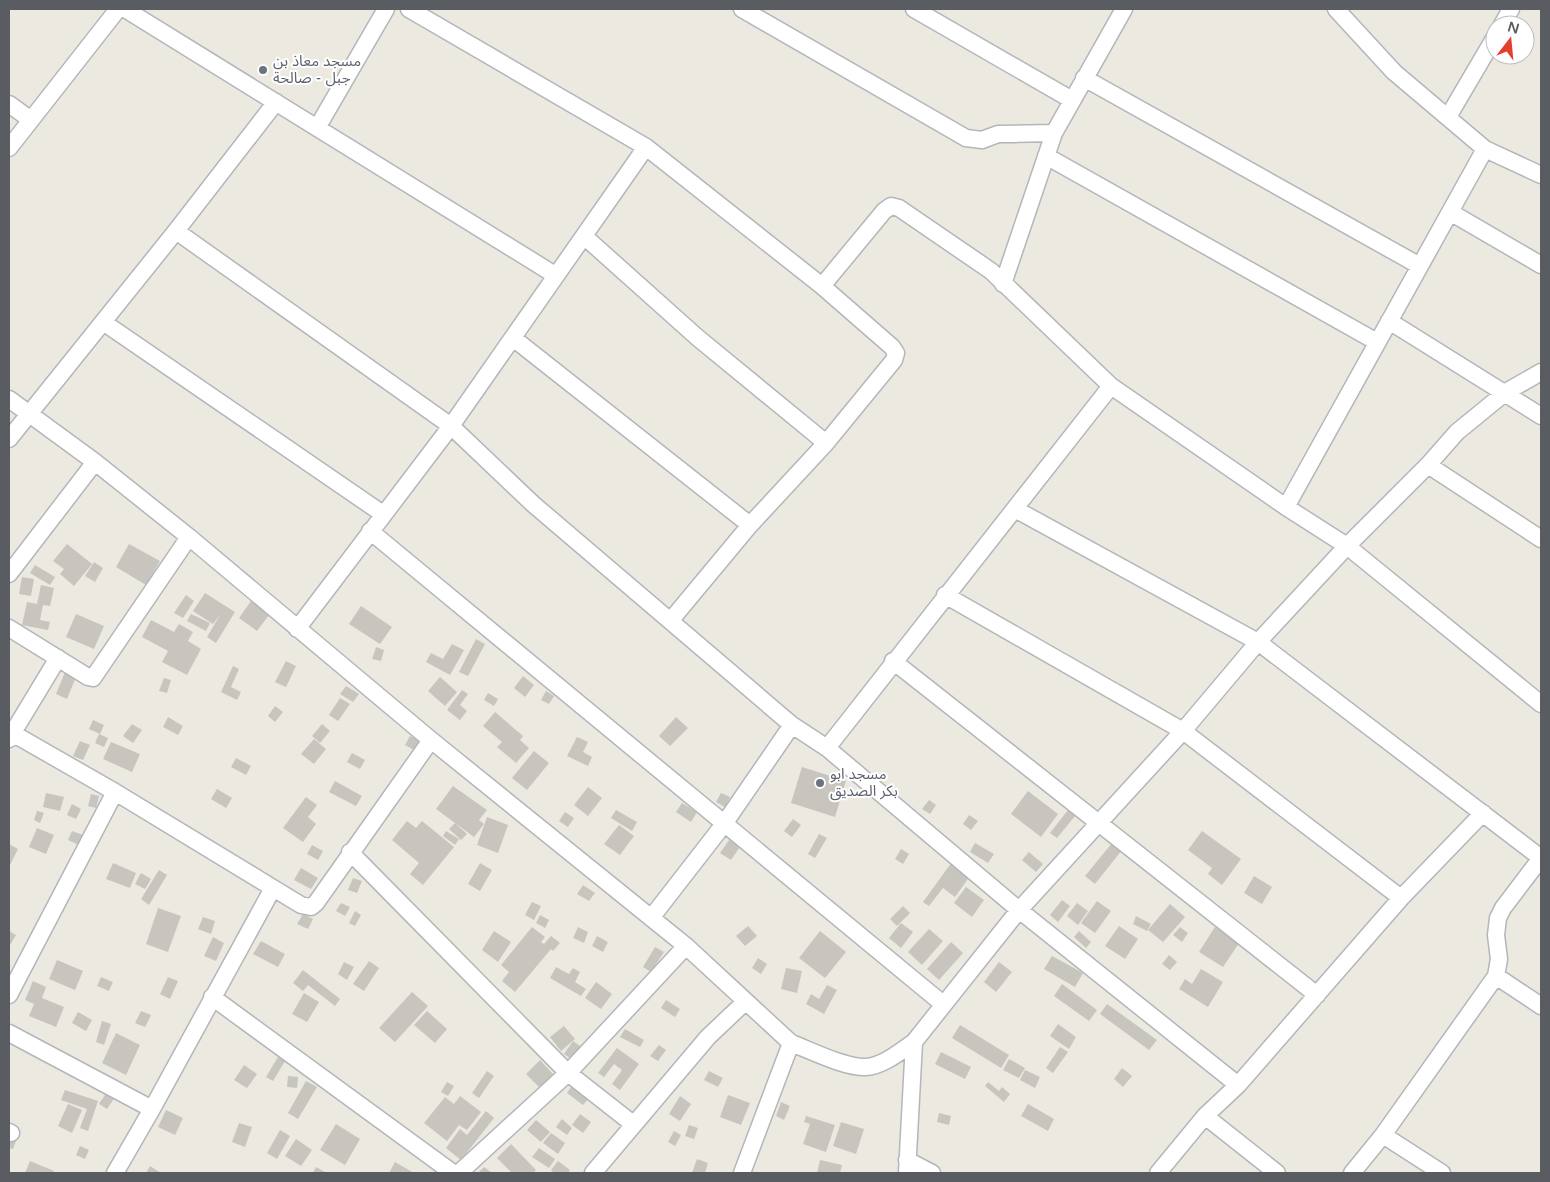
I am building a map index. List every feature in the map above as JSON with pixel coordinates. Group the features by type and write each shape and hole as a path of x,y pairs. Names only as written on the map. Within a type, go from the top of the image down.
{"street":[{"path":"9,148 118,9"},
{"path":"125,9 555,275"},
{"path":"316,128 386,9"},
{"path":"409,9 646,147 822,286 892,347 896,353 894,360 826,443 750,525 671,620"},
{"path":"742,9 966,138 982,140 998,134 1054,133"},
{"path":"914,9 1072,100"},
{"path":"1003,284 1054,133 1124,9"},
{"path":"1336,9 1394,72 1485,149 1541,176"},
{"path":"1448,117 1485,53"},
{"path":"1084,78 1420,266"},
{"path":"9,439 176,231 276,102"},
{"path":"9,104 31,120"},
{"path":"297,629 451,426 646,147"},
{"path":"1286,507 1485,149"},
{"path":"1046,156 1377,342"},
{"path":"822,286 884,211 891,206 898,208 991,271 1111,386 1286,507 1347,546 1541,704"},
{"path":"1450,212 1541,265"},
{"path":"176,231 451,426 533,504 792,725 827,748 1019,910 1238,1085"},
{"path":"585,236 698,338 826,443"},
{"path":"1389,321 1506,392 1541,416"},
{"path":"103,322 383,514"},
{"path":"513,338 750,525"},
{"path":"9,399 95,462 189,537 431,740 686,946 745,1002 791,1042 835,1060 866,1067 891,1058 914,1042 1019,910 1097,822 1183,731 1258,642 1347,546 1428,465 1457,432 1506,392 1541,372"},
{"path":"827,748 893,661 1111,386"},
{"path":"9,574 95,462"},
{"path":"1428,465 1541,538"},
{"path":"1015,509 1258,642 1541,858 1503,908 1498,918 1496,935 1499,959 1496,976 1383,1135 1352,1173"},
{"path":"370,531 943,1004"},
{"path":"9,628 88,677 93,678 98,674 189,537"},
{"path":"945,595 1183,731 1402,898"},
{"path":"58,658 10,736 114,792 301,905 311,906 316,903 350,852 431,740"},
{"path":"893,661 1317,995"},
{"path":"651,918 724,824 792,725"},
{"path":"9,995 114,792"},
{"path":"1158,1173 1205,1116 1238,1085 1402,898 1482,812"},
{"path":"350,852 568,1073 633,1124"},
{"path":"115,1173 273,888"},
{"path":"459,1173 568,1073 686,946"},
{"path":"1496,976 1541,1006"},
{"path":"212,997 454,1173"},
{"path":"593,1173 708,1037 745,1002"},
{"path":"9,1033 152,1109"},
{"path":"742,1173 791,1042"},
{"path":"914,1042 907,1166 932,1173"},
{"path":"1205,1116 1277,1173"},
{"path":"1383,1135 1442,1173"}],"building":[{"path":"67,544 92,564 74,586 60,574 64,569 53,561"},
{"path":"129,544 160,561 146,585 116,567"},
{"path":"94,562 103,568 95,582 85,576"},
{"path":"35,565 55,577 50,585 30,573"},
{"path":"22,577 34,579 31,596 19,594"},
{"path":"41,585 54,588 50,606 43,605 40,620 50,622 48,630 22,625 27,602 37,604"},
{"path":"205,593 235,612 216,643 207,637 220,615 213,624 193,611"},
{"path":"186,595 194,601 183,618 174,613"},
{"path":"251,601 269,615 257,631 239,618"},
{"path":"361,606 392,627 380,644 349,624"},
{"path":"76,614 104,626 94,649 66,637"},
{"path":"191,614 210,623 206,631 187,621"},
{"path":"151,620 174,632 179,624 193,632 188,641 201,649 187,675 162,662 168,651 142,637"},
{"path":"476,639 485,644 468,676 459,672"},
{"path":"452,644 464,650 450,675 426,662 431,653 443,659"},
{"path":"376,647 384,650 381,661 372,659"},
{"path":"286,661 296,666 286,687 275,682"},
{"path":"233,666 239,669 231,687 241,692 237,700 221,692"},
{"path":"65,672 76,677 67,699 56,694"},
{"path":"523,676 534,685 525,697 514,688"},
{"path":"440,677 457,692 445,706 428,691"},
{"path":"164,678 171,680 167,693 159,691"},
{"path":"346,686 359,694 353,702 340,694"},
{"path":"462,690 468,694 460,705 467,711 460,720 447,710"},
{"path":"546,691 554,696 549,704 541,700"},
{"path":"488,693 498,699 494,706 484,700"},
{"path":"340,698 350,704 338,721 329,715"},
{"path":"275,706 283,712 275,722 268,716"},
{"path":"495,712 523,736 520,740 529,748 516,763 497,747 502,742 483,726"},
{"path":"168,717 183,726 178,735 163,727"},
{"path":"676,717 688,728 670,746 659,736"},
{"path":"93,720 104,725 100,734 89,729"},
{"path":"132,724 142,730 133,743 123,736"},
{"path":"322,724 330,731 320,743 312,736"},
{"path":"99,734 108,738 104,747 95,743"},
{"path":"410,736 420,741 414,750 405,745"},
{"path":"577,737 588,742 583,752 592,757 588,766 567,756"},
{"path":"314,739 326,749 314,764 301,754"},
{"path":"80,741 90,745 83,760 73,756"},
{"path":"111,742 140,754 132,772 103,759"},
{"path":"534,751 549,763 527,790 512,778"},
{"path":"352,753 365,760 360,769 347,762"},
{"path":"236,758 251,766 246,775 231,767"},
{"path":"802,767 846,781 835,817 791,803"},
{"path":"335,781 362,796 356,806 329,792"},
{"path":"453,786 487,810 479,820 484,824 474,837 436,809"},
{"path":"588,787 602,798 588,816 574,805"},
{"path":"217,789 232,798 226,808 211,799"},
{"path":"1028,791 1058,814 1041,837 1011,814"},
{"path":"46,793 64,797 60,811 43,807"},
{"path":"721,793 730,797 725,807 716,802"},
{"path":"91,794 99,796 96,808 88,806"},
{"path":"306,797 317,805 308,817 316,824 303,842 283,828"},
{"path":"929,800 936,805 930,814 922,809"},
{"path":"682,803 697,812 691,822 676,812"},
{"path":"72,804 81,809 76,819 67,815"},
{"path":"616,810 637,822 632,831 611,818"},
{"path":"1068,810 1075,816 1057,838 1050,833"},
{"path":"37,811 44,813 40,823 34,820"},
{"path":"565,812 574,818 568,827 559,821"},
{"path":"969,815 978,821 971,830 963,824"},
{"path":"487,817 508,825 498,853 477,845"},
{"path":"793,819 801,825 792,837 784,831"},
{"path":"407,821 416,828 422,821 454,847 423,885 410,874 419,863 392,840"},
{"path":"455,823 467,834 461,840 449,829"},
{"path":"619,825 634,836 620,855 604,844"},
{"path":"37,828 54,835 46,854 29,847"},
{"path":"72,831 83,835 79,845 68,840"},
{"path":"446,831 459,839 455,845 443,836"},
{"path":"1202,831 1241,859 1222,885 1208,874 1212,868 1188,850"},
{"path":"819,834 827,838 815,858 808,854"},
{"path":"729,840 740,847 731,860 720,853"},
{"path":"1113,842 1122,850 1095,884 1085,876"},
{"path":"975,843 994,854 988,863 970,852"},
{"path":"9,844 18,849 9,867"},
{"path":"312,845 323,851 318,860 307,854"},
{"path":"901,849 909,854 903,864 895,859"},
{"path":"1029,852 1043,864 1036,872 1022,860"},
{"path":"952,862 970,876 955,897 943,888 929,906 923,902"},
{"path":"113,863 136,873 130,888 106,879"},
{"path":"480,863 492,870 480,891 468,884"},
{"path":"301,868 318,878 311,889 294,880"},
{"path":"159,870 167,875 149,905 141,899"},
{"path":"141,873 151,879 145,889 135,884"},
{"path":"1254,876 1272,887 1262,904 1244,893"},
{"path":"353,878 362,881 357,893 348,890"},
{"path":"583,885 595,893 589,901 577,894"},
{"path":"966,887 984,900 972,917 954,903"},
{"path":"1062,900 1070,906 1058,922 1050,915"},
{"path":"1097,901 1111,911 1095,933 1081,923"},
{"path":"532,902 541,906 534,920 525,915"},
{"path":"341,903 350,907 345,916 336,911"},
{"path":"1077,903 1088,911 1078,925 1067,916"},
{"path":"1170,904 1185,917 1163,942 1148,930"},
{"path":"903,906 910,913 897,926 890,919"},
{"path":"158,908 181,916 168,952 146,944"},
{"path":"355,911 361,915 355,926 349,923"},
{"path":"303,914 313,919 308,929 297,924"},
{"path":"540,915 549,920 545,928 536,923"},
{"path":"1136,916 1151,924 1147,931 1133,924"},
{"path":"203,917 215,921 211,934 198,929"},
{"path":"901,923 913,932 901,948 889,938"},
{"path":"748,926 757,936 745,946 736,936"},
{"path":"1119,926 1138,939 1125,959 1105,946"},
{"path":"532,927 545,937 541,942 544,944 551,936 560,943 553,951 551,949 515,992 502,981 509,972 501,965"},
{"path":"578,927 588,932 584,943 573,938"},
{"path":"1180,927 1188,933 1182,942 1173,935"},
{"path":"1215,927 1239,943 1223,967 1199,952"},
{"path":"929,929 943,941 922,965 908,952"},
{"path":"9,931 16,935 9,947"},
{"path":"494,931 511,942 498,962 482,950"},
{"path":"820,931 846,952 825,978 799,958"},
{"path":"1079,931 1091,942 1086,948 1074,937"},
{"path":"597,936 608,942 603,952 592,946"},
{"path":"213,937 224,943 216,961 204,956"},
{"path":"261,941 285,954 278,967 253,954"},
{"path":"951,942 963,953 939,980 927,969"},
{"path":"655,947 664,952 651,972 643,967"},
{"path":"1169,955 1177,962 1170,970 1162,964"},
{"path":"1052,956 1083,973 1075,987 1044,969"},
{"path":"758,958 767,964 761,974 752,968"},
{"path":"57,960 83,971 75,990 49,979"},
{"path":"369,961 379,968 364,991 353,984"},
{"path":"344,962 354,967 347,980 338,974"},
{"path":"999,962 1012,972 996,992 984,982"},
{"path":"556,967 569,974 573,968 580,972 575,982 586,989 581,996 550,978"},
{"path":"786,968 802,971 797,993 781,989"},
{"path":"1201,969 1223,982 1208,1007 1179,989 1185,979 1192,984"},
{"path":"303,970 340,999 335,1006 308,985 303,991 293,983"},
{"path":"101,977 113,982 109,991 97,986"},
{"path":"168,977 178,981 170,999 160,994"},
{"path":"33,981 46,987 42,998 64,1007 56,1027 29,1016 34,1004 25,1000"},
{"path":"596,982 612,994 601,1009 585,998"},
{"path":"1062,984 1097,1010 1089,1021 1054,996"},
{"path":"827,985 837,990 824,1014 806,1004 811,994 819,999"},
{"path":"412,992 428,1006 395,1042 379,1028"},
{"path":"304,993 319,1002 307,1022 292,1014"},
{"path":"666,1000 680,1009 675,1017 661,1008"},
{"path":"1107,1004 1157,1040 1149,1050 1100,1014"},
{"path":"141,1011 151,1015 145,1027 135,1023"},
{"path":"427,1011 447,1029 435,1043 414,1025"},
{"path":"78,1012 92,1020 86,1031 72,1023"},
{"path":"102,1021 111,1024 104,1045 96,1042"},
{"path":"1058,1024 1076,1037 1069,1049 1050,1036"},
{"path":"960,1025 1009,1055 1001,1068 952,1038"},
{"path":"564,1026 575,1039 561,1051 550,1037"},
{"path":"625,1029 644,1040 640,1047 620,1037"},
{"path":"116,1033 140,1045 126,1075 102,1063"},
{"path":"573,1041 583,1048 573,1060 564,1054"},
{"path":"659,1045 666,1050 658,1061 650,1056"},
{"path":"1060,1047 1068,1052 1053,1073 1046,1068"},
{"path":"617,1048 639,1064 620,1090 612,1084 622,1070 614,1064 604,1077 598,1073"},
{"path":"941,1052 971,1067 965,1079 935,1064"},
{"path":"278,1057 285,1061 273,1081 266,1077"},
{"path":"1009,1059 1025,1068 1019,1078 1003,1070"},
{"path":"540,1060 553,1074 540,1088 526,1074"},
{"path":"244,1065 257,1074 247,1088 234,1080"},
{"path":"1122,1068 1132,1076 1123,1087 1114,1079"},
{"path":"1025,1070 1040,1077 1035,1088 1020,1080"},
{"path":"487,1071 494,1076 479,1098 472,1093"},
{"path":"709,1071 723,1078 718,1087 704,1080"},
{"path":"288,1076 298,1077 297,1088 287,1087"},
{"path":"306,1081 317,1087 298,1119 288,1113"},
{"path":"447,1082 454,1086 448,1096 441,1092"},
{"path":"988,1082 999,1091 1002,1087 1010,1094 1004,1102 985,1086"},
{"path":"573,1084 590,1097 583,1105 567,1093"},
{"path":"65,1090 98,1101 88,1131 80,1128 87,1109 61,1100"},
{"path":"107,1092 115,1097 107,1109 99,1104"},
{"path":"728,1095 750,1103 741,1125 720,1117"},
{"path":"460,1096 481,1112 467,1130 459,1125 447,1141 424,1123 445,1097 454,1104"},
{"path":"680,1096 691,1104 680,1121 669,1114"},
{"path":"781,1102 790,1106 784,1120 776,1116"},
{"path":"68,1104 82,1110 72,1133 58,1126"},
{"path":"1028,1104 1054,1119 1048,1131 1021,1116"},
{"path":"166,1110 183,1118 175,1135 158,1127"},
{"path":"486,1111 494,1118 461,1160 446,1148 460,1129 467,1135"},
{"path":"939,1113 951,1116 949,1125 937,1122"},
{"path":"580,1114 591,1122 583,1133 572,1125"},
{"path":"806,1116 835,1125 826,1152 803,1144 810,1124 804,1122"},
{"path":"562,1119 572,1128 567,1135 556,1127"},
{"path":"536,1120 550,1132 541,1142 527,1130"},
{"path":"841,1122 864,1129 856,1154 833,1146"},
{"path":"239,1123 252,1127 245,1147 232,1142"},
{"path":"336,1124 360,1139 345,1165 320,1150"},
{"path":"689,1125 698,1128 694,1139 685,1136"},
{"path":"280,1130 290,1136 277,1159 267,1153"},
{"path":"674,1131 681,1135 675,1146 668,1142"},
{"path":"551,1133 565,1143 558,1154 543,1143"},
{"path":"9,1135 17,1138 13,1149 9,1148"},
{"path":"296,1139 312,1150 301,1166 285,1156"},
{"path":"511,1144 536,1170 533,1173 512,1173 497,1158"},
{"path":"80,1146 89,1150 85,1159 76,1155"},
{"path":"539,1148 555,1159 549,1168 532,1157"},
{"path":"697,1159 708,1163 705,1173 692,1173"},
{"path":"820,1160 842,1165 840,1173 817,1173"},
{"path":"30,1161 54,1171 53,1173 25,1173"},
{"path":"558,1161 570,1170 568,1173 554,1173 551,1170"},
{"path":"395,1162 414,1173 389,1173"},
{"path":"150,1166 161,1173 146,1173"},
{"path":"316,1167 327,1173 313,1173"},
{"path":"484,1167 492,1173 478,1173"}],"place":[{"name":"مسجد معاذ بن جبل - صالحة","path":"263,70"},
{"name":"مسجد ابو بكر الصديق","path":"820,783"}]}
